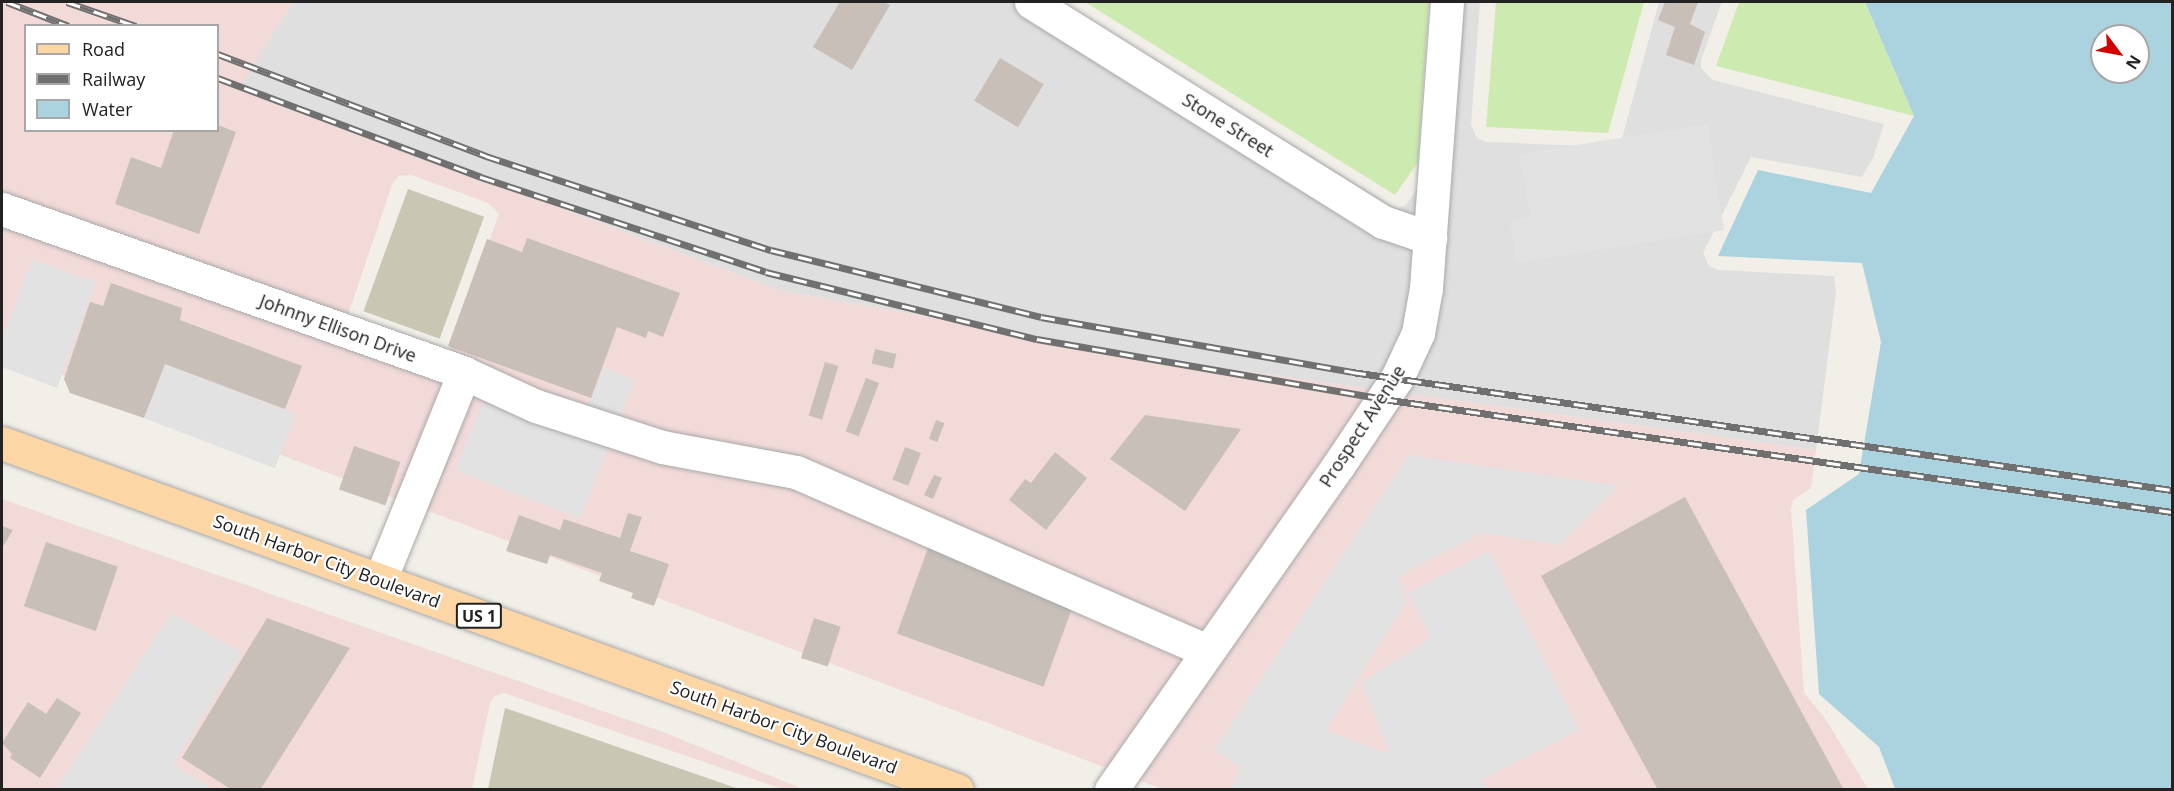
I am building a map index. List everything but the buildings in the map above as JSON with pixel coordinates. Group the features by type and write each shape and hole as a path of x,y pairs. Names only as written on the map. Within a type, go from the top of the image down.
{"main road":[{"name":"South Harbor City Boulevard","path":"2,443 957,789"}],"street":[{"name":"Stone Street","path":"1031,2 1383,222 1430,238"},
{"name":"Prospect Avenue","path":"1111,789 1397,378 1420,325 1430,238 1447,2"},
{"name":"Johnny Ellison Drive","path":"2,209 464,373 536,406 662,447 796,472 1208,651"},
{"path":"380,580 464,373"}],"shaded area":[{"path":"2,2 293,2 239,88 782,291 1200,365 1816,450 1811,488 1793,500 1791,509 1804,693 1825,718 1868,789 1162,789 265,449 2,353","holes":["412,175 488,203 499,214 448,352 348,315 393,182 399,176"]},
{"path":"293,2 1060,2 1397,209 1405,206 1431,171 1445,2 1480,2 1471,125 1477,138 1487,142 1609,147 1621,142 1659,2 1722,2 1701,60 1701,68 1713,80 1884,124 1873,158 1862,177 1751,157 1703,253 1709,266 1719,270 1834,276 1836,293 1816,450 1200,365 782,291 238,87"},
{"path":"1708,124 1724,230 1516,263 1510,221 1530,218 1519,154"},
{"path":"408,189 484,217 440,339 364,311"},
{"path":"32,259 96,282 57,388 2,367 2,341"},
{"path":"165,364 296,414 275,468 144,418"},
{"path":"604,367 635,380 580,519 455,470 490,383 582,420"},
{"path":"1408,455 1619,486 1560,545 1482,533 1398,577 1407,600 1326,730 1390,754 1361,682 1431,638 1408,593 1489,551 1579,730 1481,780 1486,789 1232,789 1240,767 1214,751"},
{"path":"2,499 668,734 803,789 782,789 504,693 495,696 490,703 472,789 2,790"},
{"path":"171,613 242,653 173,764 212,789 56,789"},
{"path":"505,708 739,789 488,789"}],"green space":[{"path":"1085,2 1429,2 1418,162 1395,195"},
{"path":"1496,2 1644,2 1608,133 1486,127"},
{"path":"1739,2 1865,2 1914,116 1716,66"}],"water":[{"path":"1865,2 2172,2 2172,789 1895,789 1879,747 1819,694 1806,510 1859,474 1881,342 1862,263 1718,256 1758,170 1871,193 1914,116"}],"railway":[{"path":"7,2 64,24"},
{"path":"67,2 130,24"},
{"path":"219,54 486,156 771,250 1041,317 1352,372 2172,490"},
{"path":"219,78 481,177 766,272 1037,339 1383,399 2172,512"}]}
